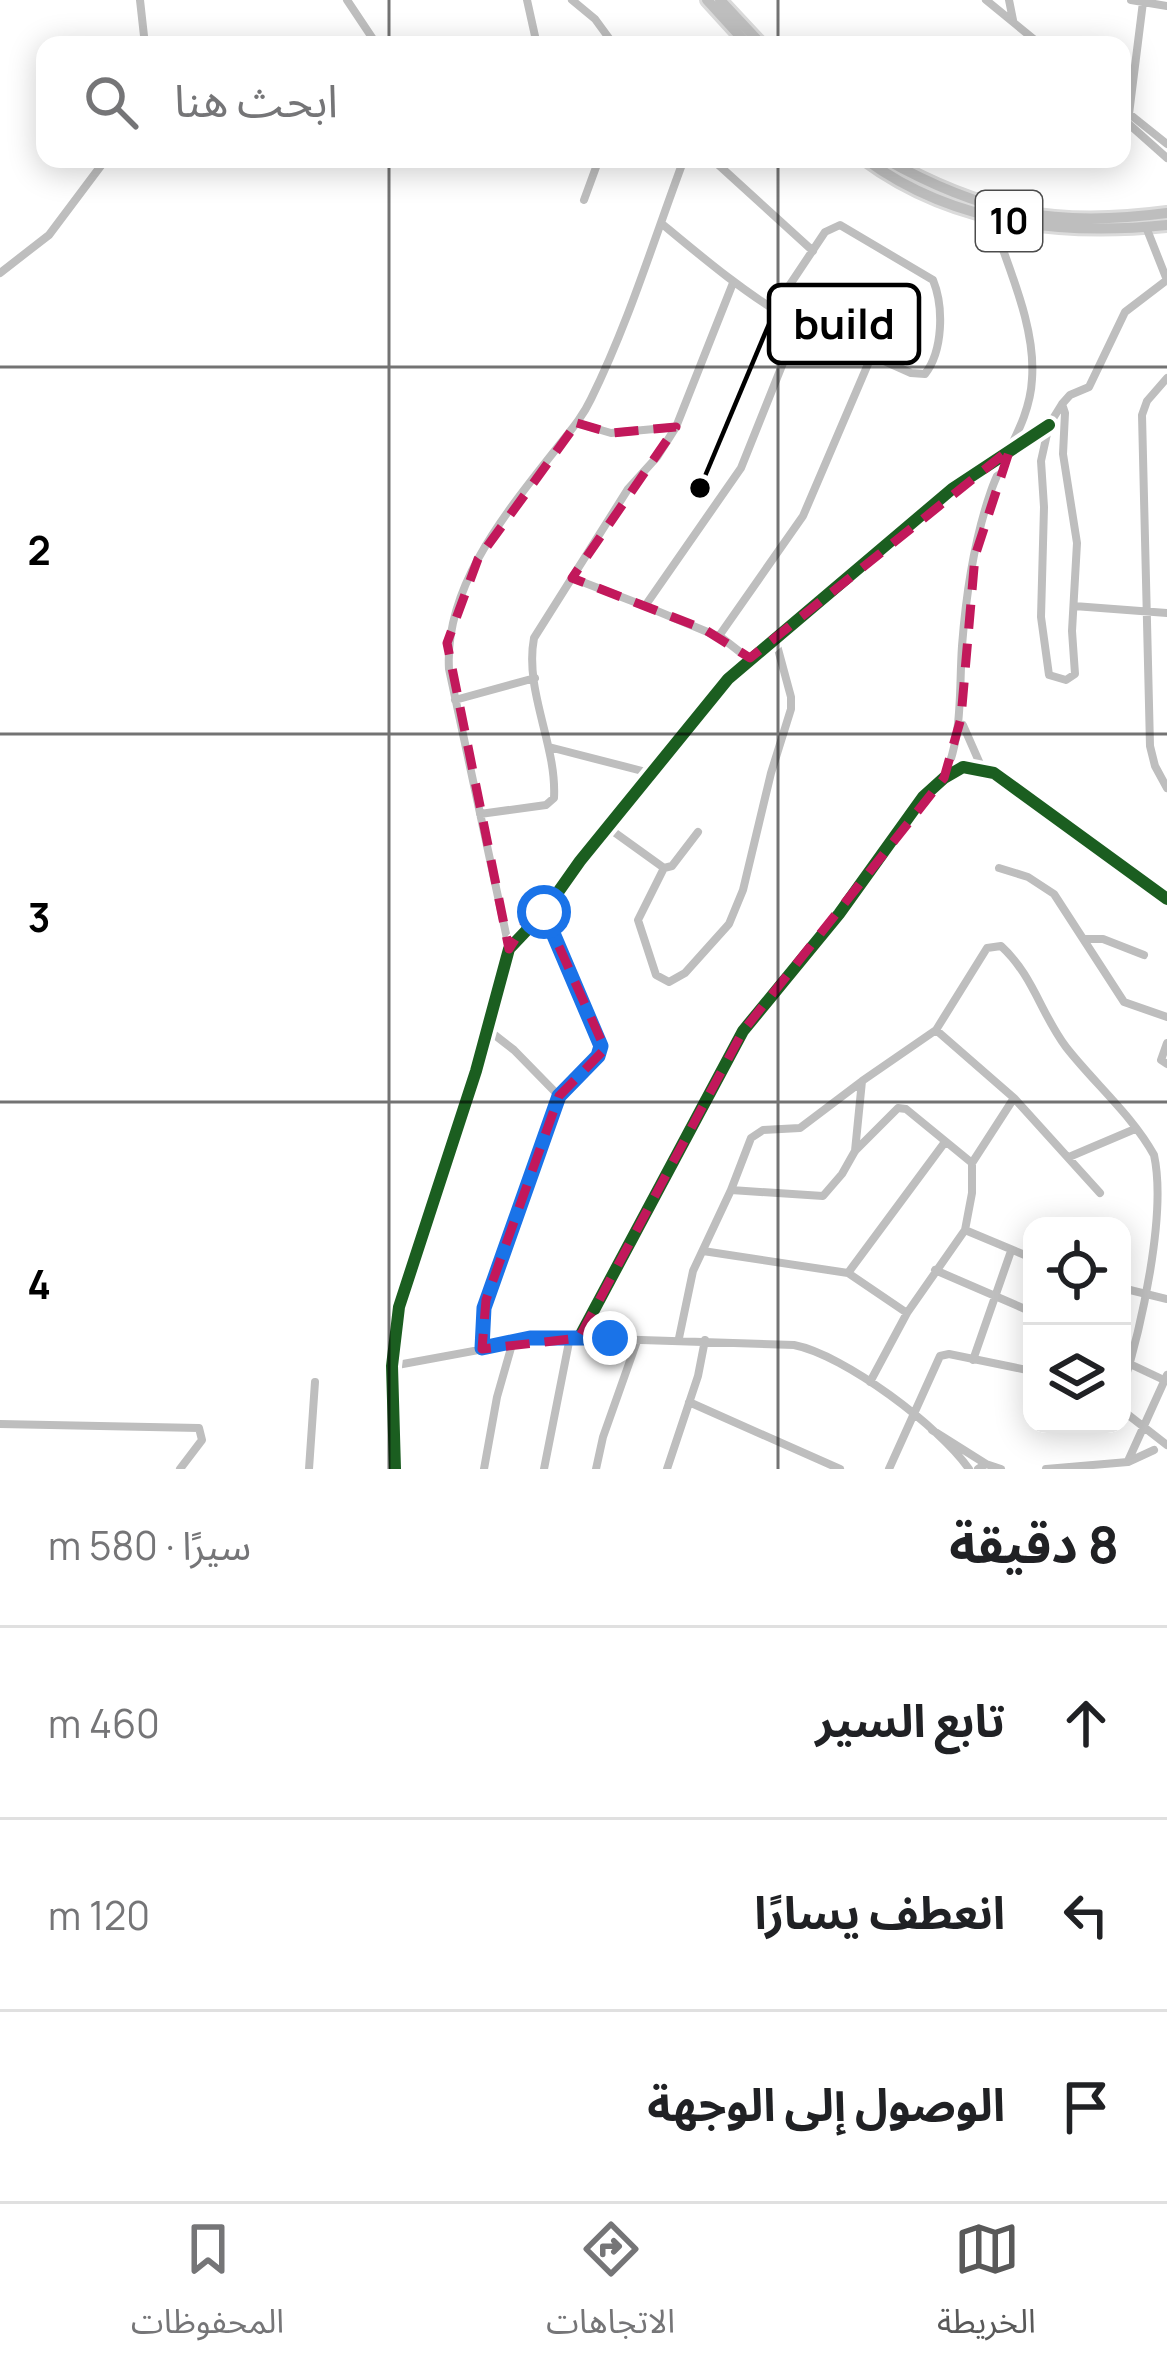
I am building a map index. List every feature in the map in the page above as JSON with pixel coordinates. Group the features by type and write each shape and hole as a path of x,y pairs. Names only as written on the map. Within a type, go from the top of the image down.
{"highway":[{"path":"707,0 740,36"},
{"path":"720,0 754,36"},
{"name":"10","path":"880,168 915,190 992,218 1048,228 1167,225"},
{"name":"10","path":"902,168 952,194 1000,209 1085,220 1167,213"}],"street":[{"path":"140,0 144,36"},
{"path":"347,0 371,36"},
{"path":"527,0 535,36"},
{"path":"572,0 607,36"},
{"path":"986,0 1032,36"},
{"path":"1009,0 1014,21"},
{"path":"1131,0 1167,6"},
{"path":"1131,72 1143,2"},
{"path":"1131,118 1167,144"},
{"path":"1131,120 1167,158"},
{"path":"0,273 50,235 99,168"},
{"path":"584,200 596,168"},
{"path":"395,1469 392,1366 404,1289 509,949 454,700 447,643 455,603 478,559 578,423 681,168"},
{"path":"722,168 813,250"},
{"path":"944,778 961,718 962,644 975,556 990,495 1029,402 1032,356 992,218"},
{"path":"661,223 773,310 919,375 928,371 940,317 933,280 840,225 830,227 773,310"},
{"path":"1062,404 1066,413 1063,454 1077,543 1076,674 1071,679 1049,675 1040,617 1041,461 1049,425 1062,404 1070,395 1090,387 1129,307 1167,280 1146,227"},
{"path":"480,814 550,803 555,791 535,678 534,638 628,489 657,458 676,427 733,283"},
{"path":"645,606 741,468 788,353 788,318"},
{"path":"719,636 803,516 871,357"},
{"path":"1167,378 1147,401 1142,415 1150,746 1154,766 1167,788"},
{"path":"578,423 603,432 676,427"},
{"path":"509,949 544,912 711,697 749,659 942,496 1049,425"},
{"path":"572,578 719,636 749,659"},
{"path":"1074,606 1167,613"},
{"path":"698,832 672,866 664,868 638,920 656,975 669,982 685,973 729,924 743,890 791,710 775,638"},
{"path":"454,700 535,678"},
{"path":"961,718 983,768"},
{"path":"549,746 650,773"},
{"path":"544,1469 575,1338 736,1041 838,914 913,808 944,778 963,767 994,773 1167,899"},
{"path":"608,827 664,868"},
{"path":"999,868 1036,880 1054,894 1124,1002 1167,1017"},
{"path":"482,1348 484,1308 559,1096 598,1056 601,1043 544,912"},
{"path":"1084,938 1100,938 1144,956"},
{"path":"680,1338 692,1271 757,1132 800,1128 936,1030 987,948 1001,946 1025,971 1064,1044 1164,1167 1166,1216 1131,1361"},
{"path":"487,1029 559,1096"},
{"path":"936,1030 1013,1098 1100,1193"},
{"path":"1167,1043 1161,1060 1167,1064"},
{"path":"855,1150 862,1081"},
{"path":"870,1382 907,1313 965,1231 972,1162 1013,1098"},
{"path":"731,1190 823,1196 855,1150 902,1107 972,1162"},
{"path":"1069,1157 1135,1129"},
{"path":"848,1273 945,1142"},
{"path":"965,1231 1023,1255"},
{"path":"703,1251 848,1273 907,1313"},
{"path":"973,1360 1011,1251"},
{"path":"935,1270 1023,1309"},
{"path":"1131,1290 1167,1299"},
{"path":"392,1366 513,1341 575,1338 680,1338 810,1348 870,1382 978,1467 1001,1469"},
{"path":"667,1469 705,1340"},
{"path":"484,1469 513,1341"},
{"path":"596,1469 637,1341"},
{"path":"889,1469 940,1356 1023,1369"},
{"path":"1128,1462 1166,1378 1131,1364"},
{"path":"309,1469 315,1382"},
{"path":"689,1402 840,1469"},
{"path":"1046,1469 1128,1462 1167,1445 1131,1416"},
{"path":"0,1424 199,1428 202,1440 180,1469"},
{"path":"931,1430 978,1467"},
{"path":"1152,1467 1154,1450"}],"highlighted area":[{"path":"577,423 611,433 676,427 572,578 704,629 750,658 1010,449 975,556 961,718 944,778 743,1031 579,1338 482,1349 486,1300 559,1096 605,1049 539,902 509,949 447,643 478,559"}],"cycle path":[{"path":"395,1469 392,1366 399,1307 476,1071 509,949 544,912 728,679 952,489 1049,425"},
{"path":"579,1338 743,1031 839,914 923,797 944,778 963,767 994,773 1167,899"}],"place":[{"name":"build","path":"700,488"}],"route":[{"path":"544,912 601,1046 598,1056 559,1096 481,1317 482,1348 530,1338 610,1338"}]}
